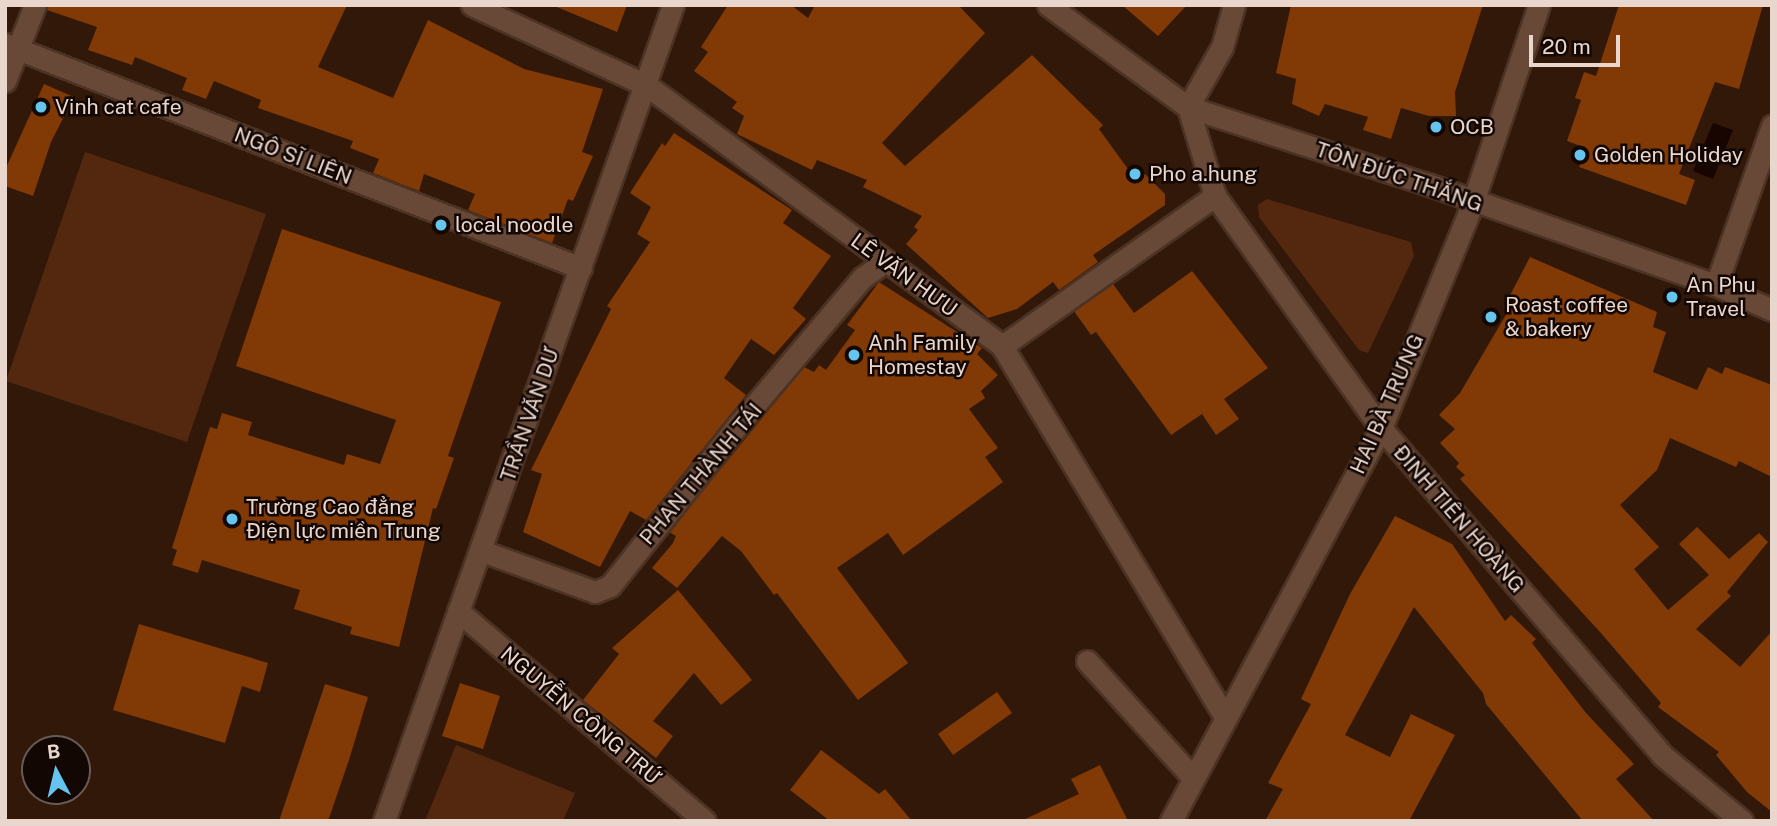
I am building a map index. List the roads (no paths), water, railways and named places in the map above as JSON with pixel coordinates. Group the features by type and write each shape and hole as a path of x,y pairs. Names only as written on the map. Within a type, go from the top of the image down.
{"street":[{"path":"5,81 11,46 35,5"},
{"name":"LÊ VĂN HƯU","path":"472,5 646,85 1002,346 1225,717"},
{"name":"TRẦN VĂN DƯ","path":"384,821 482,551 673,5"},
{"name":"TÔN ĐỨC THẮNG","path":"1048,5 1188,107 1716,285 1772,310"},
{"path":"1188,107 1222,47 1234,5"},
{"name":"HAI BÀ TRƯNG","path":"1171,821 1381,428 1473,202 1539,5"},
{"name":"NGÔ SĨ LIÊN","path":"11,46 581,268"},
{"name":"ĐINH TIÊN HOÀNG","path":"1188,107 1215,196 1381,428 1662,755 1742,821"},
{"path":"1716,285 1772,126"},
{"path":"1002,346 1215,196"},
{"name":"PHAN THÀNH TÁI","path":"482,551 595,592 610,586 737,426 862,278 885,261"},
{"name":"NGUYỄN CÔNG TRỨ","path":"458,611 705,821"},
{"path":"1087,661 1193,778"}],"place":[{"name":"Vinh cat cafe","path":"41,107"},
{"name":"OCB","path":"1436,127"},
{"name":"Golden Holiday","path":"1580,155"},
{"name":"Pho a.hung","path":"1135,174"},
{"name":"local noodle","path":"441,225"},
{"name":"An Phu Travel","path":"1672,297"},
{"name":"Roast coffee & bakery","path":"1491,317"},
{"name":"Anh Family Homestay","path":"854,355"},
{"name":"Trường Cao đẳng Điện lực miền Trung","path":"232,519"}]}
